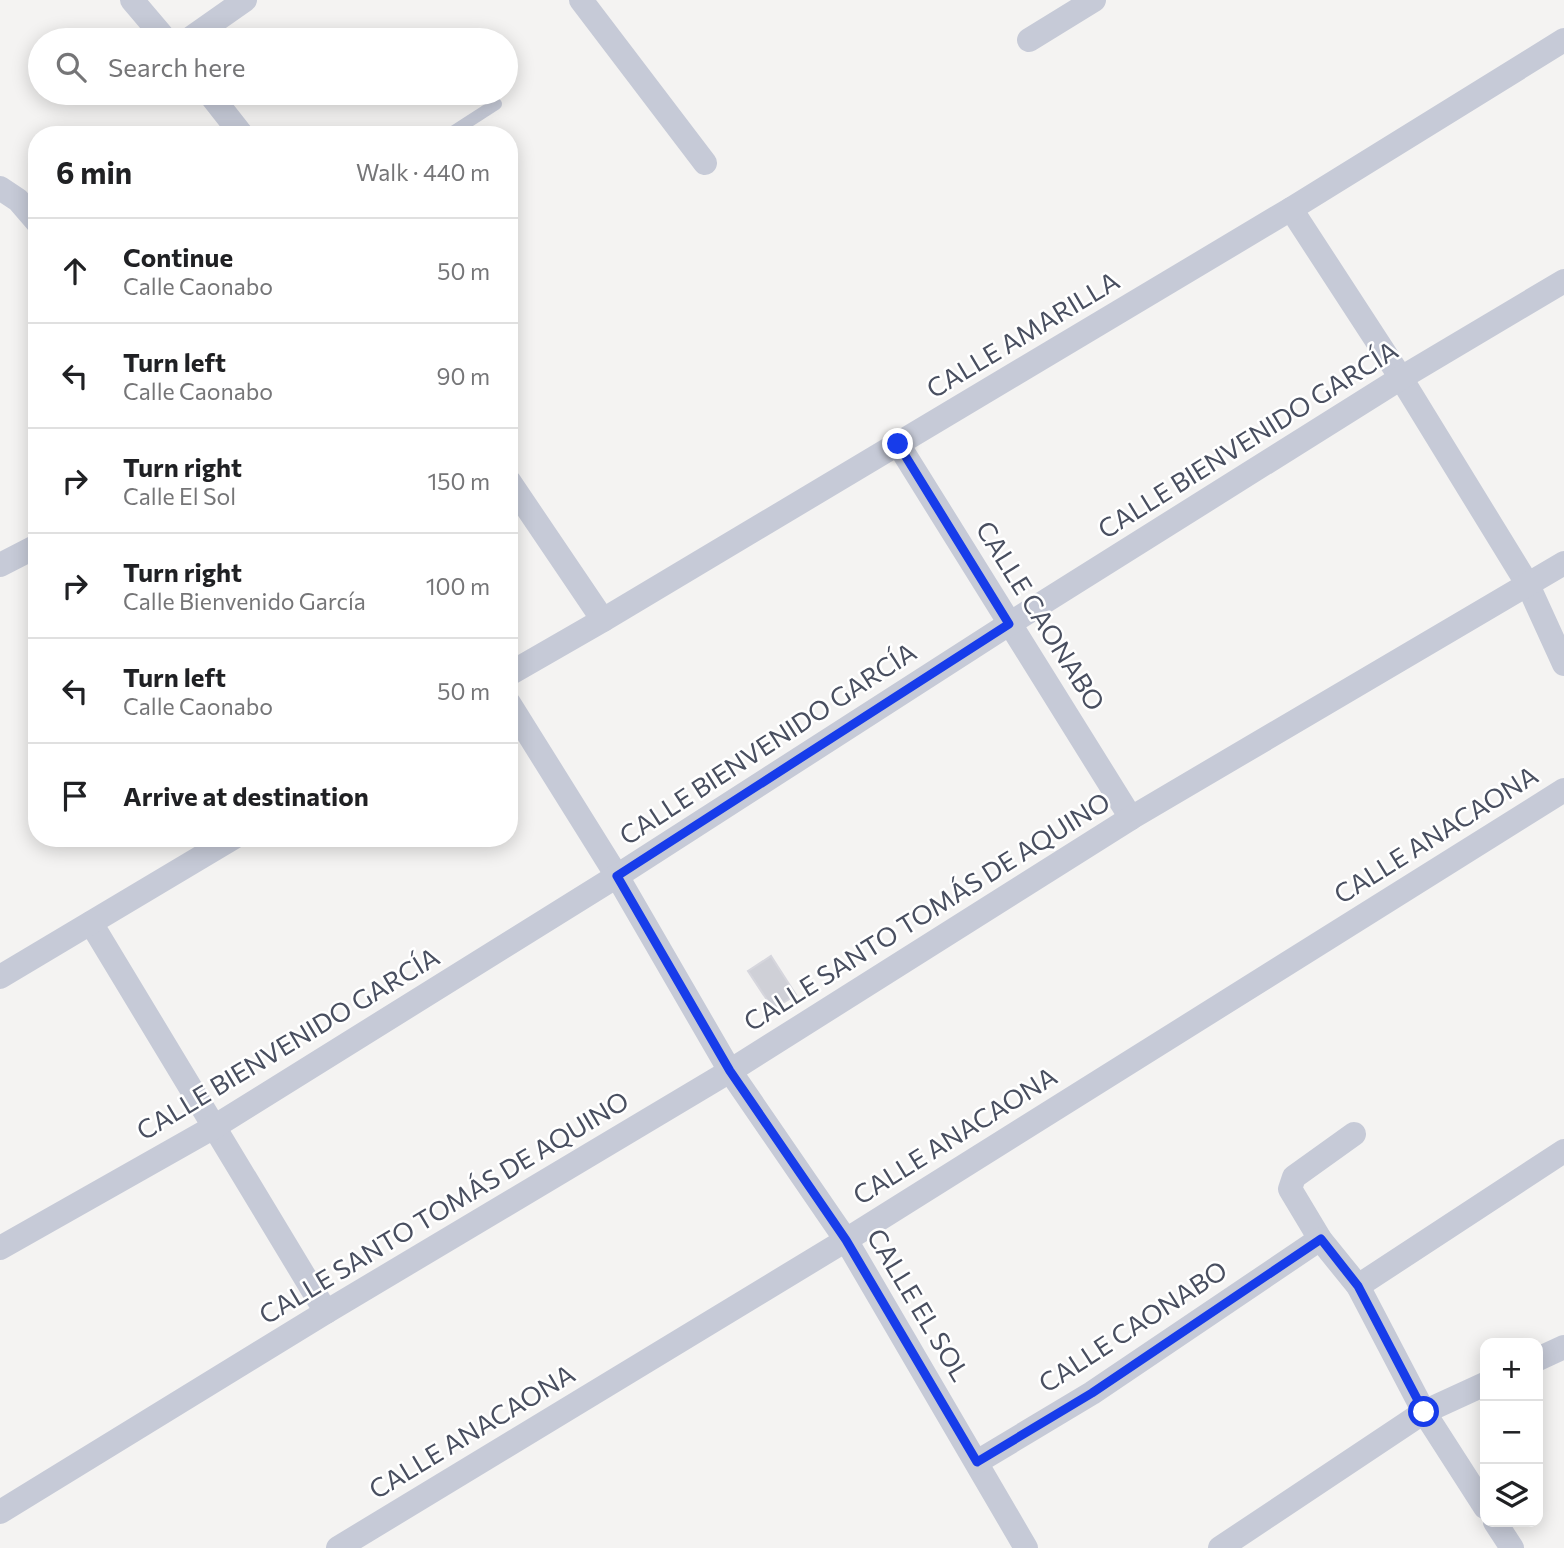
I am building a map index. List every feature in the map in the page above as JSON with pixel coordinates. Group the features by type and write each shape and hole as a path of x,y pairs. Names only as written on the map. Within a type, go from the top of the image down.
{"street":[{"path":"132,0 156,28"},
{"path":"205,28 245,0"},
{"path":"581,0 705,163"},
{"path":"1029,40 1086,2"},
{"name":"CALLE AMARILLA","path":"518,669 1291,209 1564,40"},
{"path":"218,105 235,126"},
{"path":"0,188 28,212"},
{"path":"1291,209 1401,378 1528,585 1564,664"},
{"name":"CALLE BIENVENIDO GARCÍA","path":"0,1248 214,1127 617,876 1009,624 1401,378 1564,281"},
{"name":"CALLE CAONABO","path":"898,444 1131,818"},
{"path":"518,494 603,620"},
{"path":"0,565 28,551"},
{"name":"CALLE SANTO TOMÁS DE AQUINO","path":"0,1512 326,1312 730,1071 1131,818 1564,563"},
{"name":"CALLE EL SOL","path":"518,718 617,876 730,1071 846,1240 1026,1548"},
{"name":"CALLE ANACAONA","path":"338,1548 846,1240 1564,790"},
{"path":"0,977 218,847"},
{"path":"91,923 326,1312"},
{"path":"1354,1135 1294,1177 1290,1189 1321,1239 1358,1286 1424,1412 1480,1499"},
{"path":"1358,1286 1564,1151"},
{"name":"CALLE CAONABO","path":"977,1462 1092,1393 1321,1239"},
{"path":"1543,1357 1564,1347"},
{"path":"1220,1548 1424,1412 1480,1386"},
{"path":"1498,1527 1512,1548"}],"lane":[{"path":"462,126 494,105"}],"building":[{"path":"771,956 796,995 773,1009 748,971"}],"route":[{"path":"898,444 1009,624 617,876 730,1071 846,1240 977,1462 1092,1393 1321,1239 1358,1286 1424,1412"}]}
